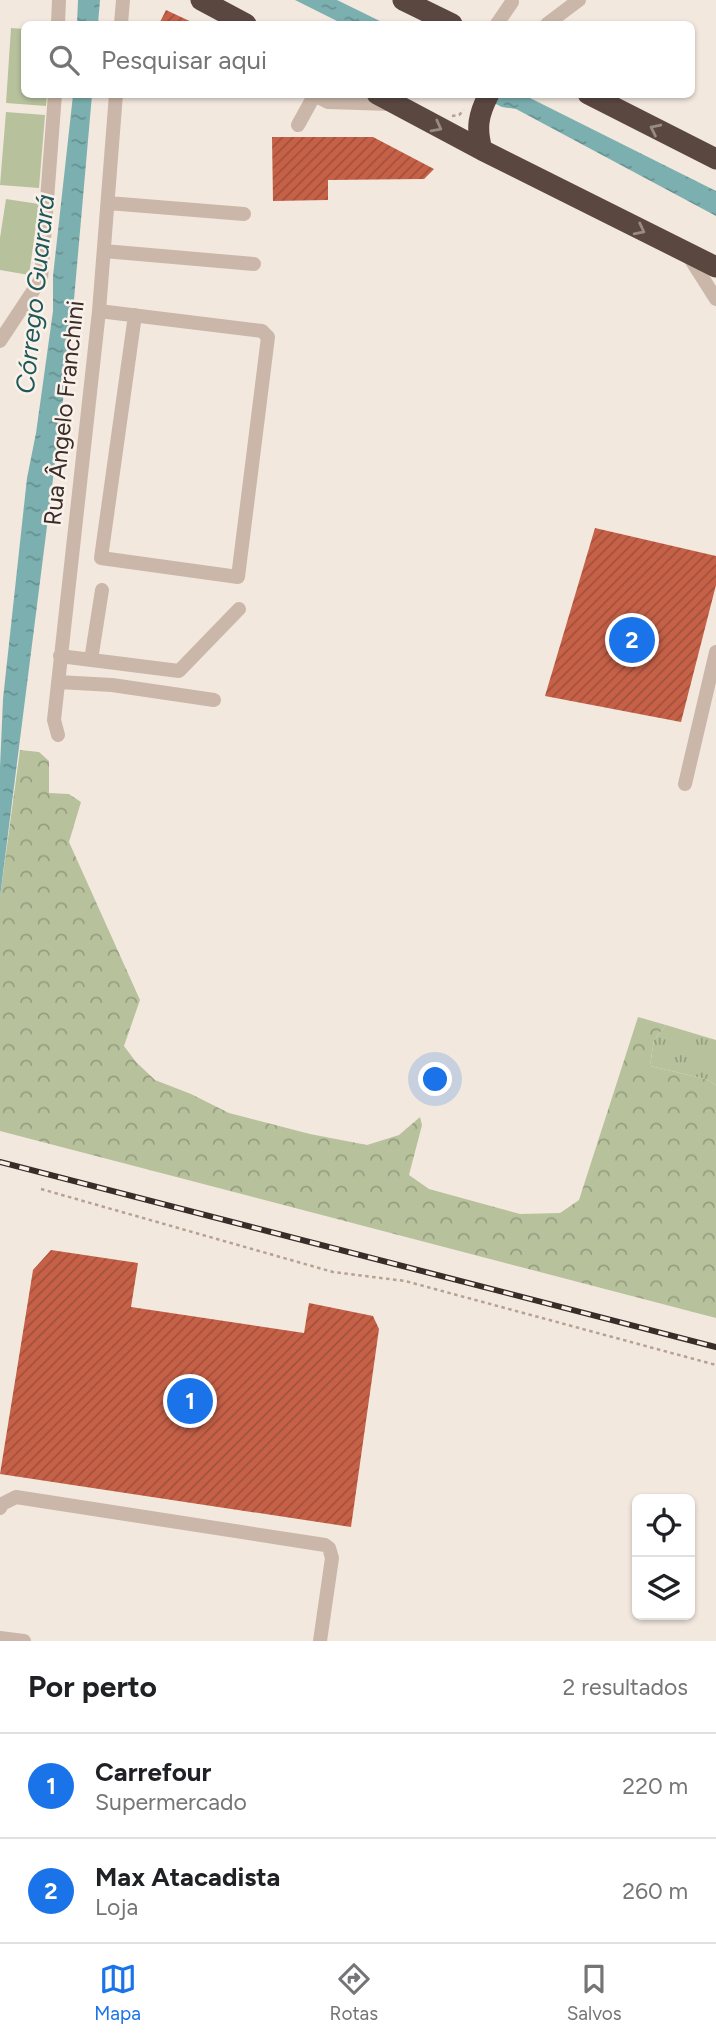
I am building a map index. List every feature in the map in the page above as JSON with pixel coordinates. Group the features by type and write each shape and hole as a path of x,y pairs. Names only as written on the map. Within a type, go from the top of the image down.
{"highway":[{"path":"201,0 240,21"},
{"path":"403,0 446,21"},
{"path":"384,98 716,268"},
{"path":"596,98 716,159"},
{"path":"482,150 478,136 484,104"}],"street":[{"path":"58,21 59,0"},
{"path":"121,21 123,0"},
{"path":"551,21 579,0"},
{"path":"499,21 512,2"},
{"path":"0,341 41,279 55,98"},
{"name":"Rua Ângelo Franchini","path":"58,735 54,720 99,311 116,98"},
{"path":"298,125 312,98"},
{"path":"319,98 328,102 396,105"},
{"path":"108,203 244,214"},
{"path":"104,251 254,264"},
{"path":"688,254 716,299"},
{"path":"99,311 135,315 262,331 268,337 238,577 101,558 135,315"},
{"path":"92,660 102,590"},
{"path":"60,656 179,671 239,609"},
{"path":"685,784 716,652"},
{"path":"58,682 112,685 214,700"},
{"path":"0,1508 2,1504 16,1497 325,1545 329,1548 331,1559 320,1641"},
{"path":"0,1638 24,1641"}],"path":[{"path":"41,1189 333,1272 405,1281 716,1364"}],"green space":[{"path":"11,28 21,29 21,98 47,98 46,106 6,103"},
{"path":"6,112 45,115 39,188 0,185"},
{"path":"6,199 39,204 29,275 0,270 0,238"},
{"path":"20,750 39,752 49,761 49,793 69,794 81,802 69,842 140,1000 124,1046 155,1080 229,1113 310,1134 367,1145 399,1135 420,1117 422,1125 409,1175 429,1189 520,1214 560,1213 579,1200 638,1017 666,1025 654,1040 650,1066 706,1079 716,1085 716,1318 0,1131 0,897"},
{"path":"666,1025 716,1040 716,1085 706,1079 650,1066 654,1040"}],"water":[{"path":"78,0 100,0 98,21 77,21"},
{"path":"295,0 337,0 380,21 337,21"},
{"path":"73,98 92,98 70,345 0,897 3,699 27,478 53,311 53,276"},
{"path":"484,98 530,98 716,191 716,216 516,109 502,107"}],"building":[{"path":"166,10 190,21 160,21"},
{"path":"272,137 373,137 434,169 424,179 328,180 328,200 273,201"},
{"path":"595,528 716,556 716,585 681,722 545,696"},
{"path":"51,1250 138,1263 131,1307 304,1333 309,1303 373,1316 379,1329 351,1527 0,1474 33,1270"}],"railway":[{"path":"0,1162 716,1347"}],"place":[{"name":"Max Atacadista","path":"632,640"},
{"name":"Carrefour","path":"190,1401"}],"water label":[{"name":"Córrego Guarará","path":"35,294"}]}
